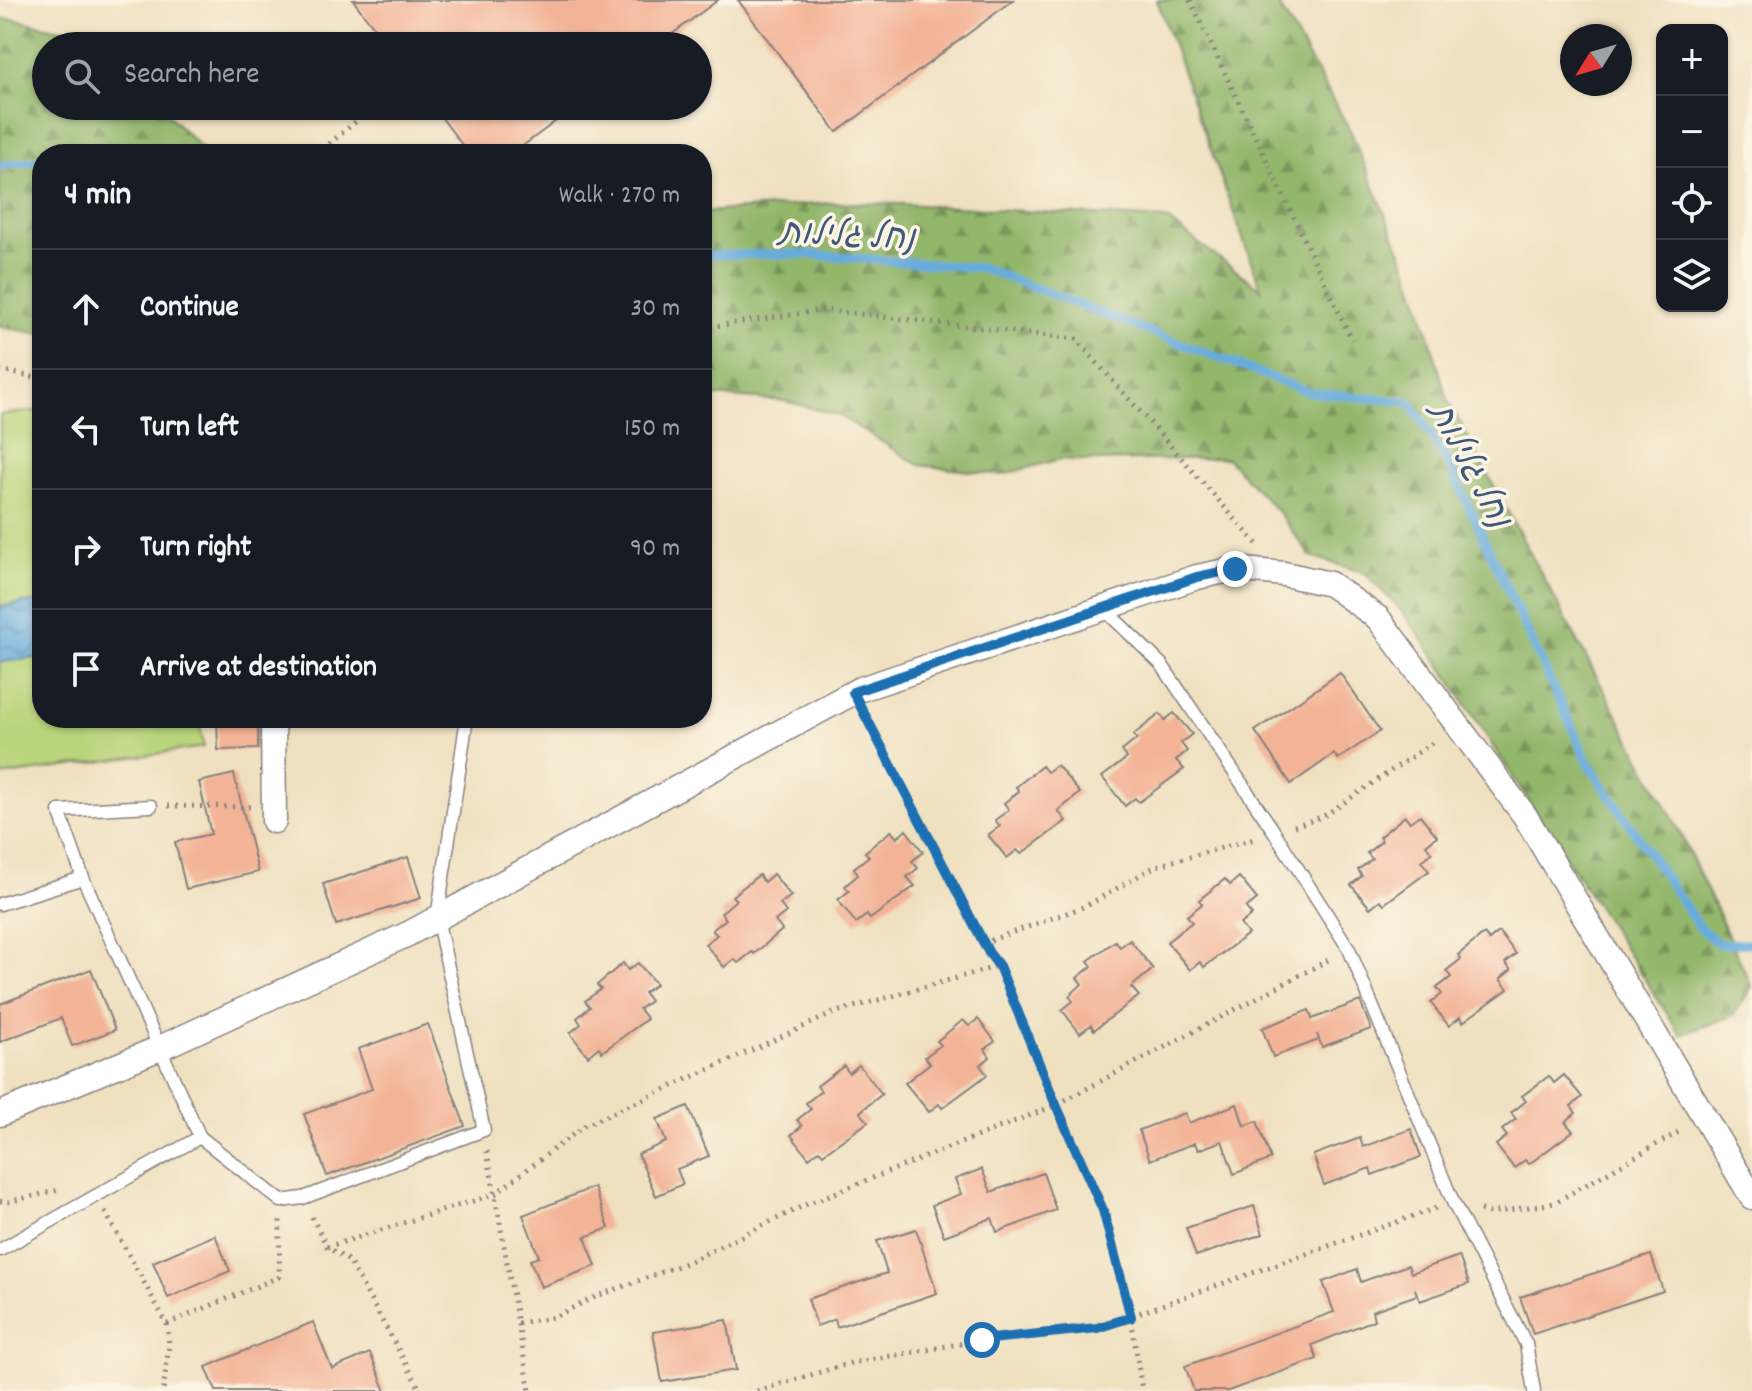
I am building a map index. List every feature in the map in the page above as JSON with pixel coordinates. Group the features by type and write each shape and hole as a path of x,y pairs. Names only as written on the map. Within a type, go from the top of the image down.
{"street":[{"path":"0,1114 160,1048 408,934 853,692 1197,577 1235,569 1284,574 1330,584 1378,618 1525,816 1752,1197"},
{"path":"273,728 274,814"}],"lane":[{"path":"1103,608 1162,665 1349,949 1453,1202 1526,1344 1534,1391"},
{"path":"151,806 59,811 83,878 200,1137 281,1201 303,1198 484,1130 437,918 466,728"},
{"path":"0,904 83,878"},
{"path":"0,1250 200,1137"}],"path":[{"path":"1190,0 1352,340"},
{"path":"329,144 358,120"},
{"path":"712,327 824,310 1076,339 1284,574"},
{"path":"0,370 32,377"},
{"path":"853,692 983,943 999,966 1103,1210 1131,1317 1142,1391"},
{"path":"983,943 1086,906 1156,866 1324,816 1457,726"},
{"path":"151,806 274,814"},
{"path":"518,1323 554,1317 595,1297 686,1263 807,1204 1056,1105 1349,949"},
{"path":"327,1247 495,1194 584,1126 836,1012 999,966"},
{"path":"757,1391 851,1363 982,1340 1097,1328 1453,1202 1490,1213 1554,1203 1704,1118"},
{"path":"484,1130 530,1391"},
{"path":"96,1196 167,1324 169,1345 163,1391"},
{"path":"303,1198 327,1247 349,1261 421,1391"},
{"path":"167,1324 279,1277 281,1201"}],"green space":[{"path":"1157,0 1276,0 1350,130 1413,281 1448,400 1681,834 1752,987 1734,1015 1681,1035 1405,615 1365,573 1310,556 1280,514 1227,458 1060,459 1002,475 919,465 840,416 785,401 712,396 712,211 831,203 903,204 1166,219 1261,289"},
{"path":"0,19 11,19 76,32 32,32 32,120 173,120 198,144 32,144 32,332 0,327"},
{"path":"32,411 32,728 200,728 204,747 0,776 0,415"}],"water":[{"path":"32,602 32,658 0,662 0,606"}],"building":[{"path":"353,0 718,0 675,32 377,32"},
{"path":"738,0 1013,0 837,132"},
{"path":"444,120 557,120 525,144 462,144"},
{"path":"1340,673 1380,731 1338,759 1334,754 1291,784 1255,731"},
{"path":"1174,713 1192,734 1181,743 1187,751 1176,760 1184,769 1139,802 1135,798 1125,806 1102,777 1127,758 1122,751 1137,739 1133,735 1160,714 1165,720"},
{"path":"217,728 258,728 258,749 218,750"},
{"path":"1057,765 1080,793 1058,811 1066,821 1021,854 1017,850 1007,858 988,835 1000,826 995,820 1009,810 1004,803 1019,791 1016,787 1042,766 1047,772"},
{"path":"234,774 258,872 186,889 175,842 211,834 199,782"},
{"path":"1420,815 1437,836 1426,845 1432,853 1421,861 1429,871 1384,904 1380,900 1370,908 1351,885 1362,876 1358,870 1372,859 1367,853 1382,841 1379,837 1405,816 1410,822"},
{"path":"906,830 923,852 912,861 918,868 907,877 915,886 870,919 867,915 856,923 838,900 849,891 845,886 858,875 854,868 869,856 865,852 891,831 897,838"},
{"path":"408,857 421,898 336,925 323,884"},
{"path":"773,874 791,896 780,904 786,912 775,921 782,930 754,954 752,952 738,963 734,959 724,967 705,944 717,935 712,930 726,919 721,913 736,900 732,896 759,875 764,882"},
{"path":"1239,877 1257,899 1246,908 1252,915 1240,924 1248,934 1204,967 1200,962 1190,970 1167,942 1192,922 1187,916 1202,904 1199,900 1225,879 1230,885"},
{"path":"1499,932 1516,954 1505,963 1511,970 1500,979 1508,989 1463,1022 1460,1017 1449,1026 1431,1003 1442,994 1437,988 1451,977 1446,971 1461,959 1458,955 1484,934 1489,940"},
{"path":"1130,940 1153,969 1131,987 1139,996 1094,1030 1091,1025 1080,1033 1062,1010 1073,1001 1069,996 1082,984 1077,978 1092,966 1088,961 1115,941 1120,947"},
{"path":"623,963 628,970 638,963 656,984 644,993 650,1001 639,1009 647,1019 602,1052 599,1047 588,1056 570,1033 581,1024 577,1018 590,1007 585,1001 601,989 597,985"},
{"path":"91,969 115,1030 72,1046 61,1018 0,1042 0,1004"},
{"path":"1360,1001 1371,1029 1322,1047 1317,1034 1319,1040 1273,1057 1262,1028 1309,1010 1312,1019"},
{"path":"978,1019 995,1041 985,1049 990,1057 980,1065 987,1075 942,1108 939,1104 929,1112 905,1083 930,1063 925,1057 941,1045 937,1041 963,1020 969,1026"},
{"path":"428,1024 465,1126 327,1176 304,1114 372,1089 358,1049"},
{"path":"859,1065 882,1094 860,1112 868,1122 823,1154 819,1150 809,1158 791,1135 802,1126 797,1120 811,1109 806,1103 821,1091 817,1086 844,1066 849,1073"},
{"path":"1564,1075 1582,1097 1571,1106 1576,1113 1565,1122 1573,1131 1529,1164 1525,1160 1514,1168 1496,1145 1507,1136 1502,1130 1516,1119 1511,1113 1526,1101 1522,1096 1549,1076 1554,1083"},
{"path":"1237,1104 1244,1126 1257,1121 1271,1159 1234,1174 1222,1141 1198,1150 1195,1143 1150,1160 1139,1130 1185,1113 1189,1123"},
{"path":"688,1106 709,1156 677,1169 683,1184 656,1196 638,1154 666,1142 657,1119"},
{"path":"1411,1129 1421,1157 1372,1175 1370,1168 1324,1185 1313,1155 1360,1138 1363,1147"},
{"path":"982,1169 991,1192 1043,1173 1056,1210 997,1232 992,1218 944,1236 932,1205 961,1194 955,1179"},
{"path":"594,1187 609,1228 585,1237 596,1266 541,1287 530,1260 539,1257 523,1215"},
{"path":"1254,1206 1263,1234 1196,1256 1186,1228"},
{"path":"916,1229 937,1293 837,1327 835,1319 817,1326 808,1299 887,1273 877,1241"},
{"path":"215,1235 230,1271 168,1298 153,1262"},
{"path":"1651,1255 1663,1291 1533,1334 1520,1297"},
{"path":"1459,1256 1469,1284 1420,1301 1415,1289 1417,1295 1372,1311 1374,1320 1312,1345 1317,1359 1228,1391 1194,1391 1185,1366 1334,1312 1323,1282 1357,1269 1361,1282 1408,1265 1411,1273"},
{"path":"727,1320 736,1370 662,1382 653,1332"},
{"path":"313,1322 332,1369 370,1353 386,1391 216,1391 206,1367"}],"waterway":[{"name":"נחל גלילות","path":"0,166 32,161"},
{"name":"נחל גלילות","path":"712,255 803,254 982,268 1309,392 1410,402 1448,462 1590,766 1699,927 1719,944 1752,943"}],"route":[{"path":"982,1340 1097,1328 1131,1317 1103,1210 999,966 989,953 853,692 1197,577 1235,569"}]}
